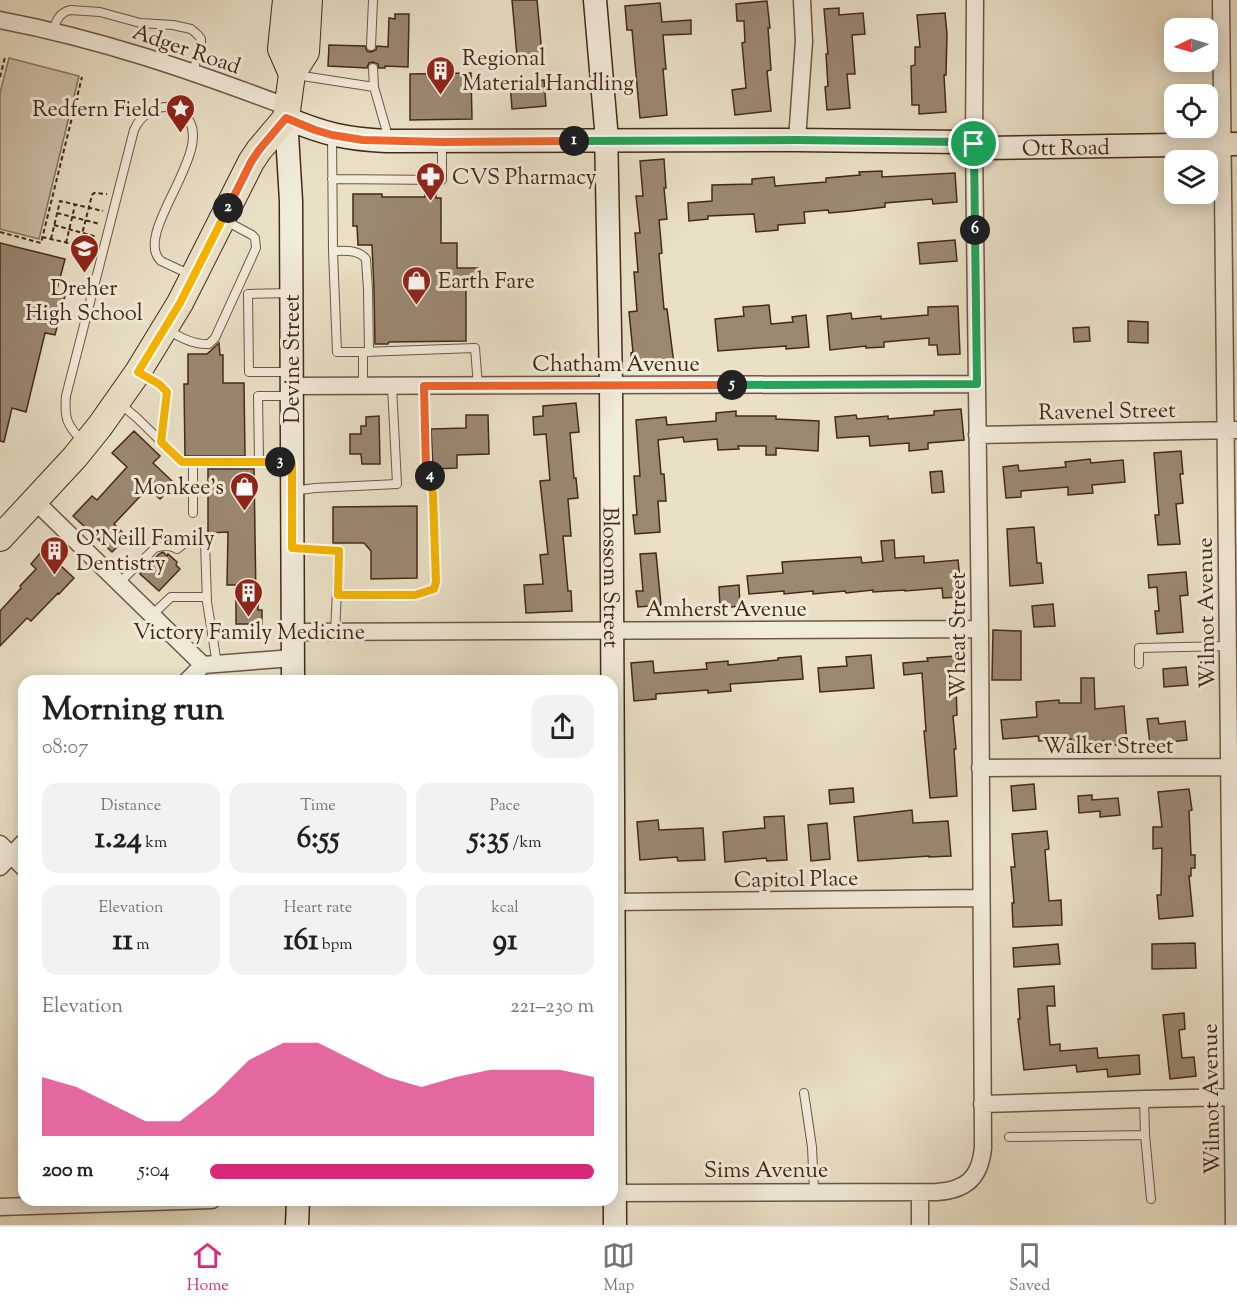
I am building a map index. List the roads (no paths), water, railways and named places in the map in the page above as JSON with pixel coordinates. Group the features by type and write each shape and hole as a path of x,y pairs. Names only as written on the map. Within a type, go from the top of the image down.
{"main road":[{"name":"Devine Street","path":"286,0 281,49 292,74"},
{"name":"Devine Street","path":"287,112 292,74 306,52 309,0"},
{"path":"0,538 85,444 118,402 165,329 194,277 251,162 287,112"}],"street":[{"name":"Blossom Street","path":"595,0 606,128 612,675"},
{"path":"797,140 804,41 802,0"},
{"name":"Wheat Street","path":"920,1193 952,1190 962,1186 973,1177 981,1161 983,1148 974,144 975,0"},
{"name":"Wilmot Avenue","path":"1221,0 1230,144 1231,430 1228,646 1233,767 1234,1225"},
{"name":"Adger Road","path":"0,20 96,42 193,72 287,112"},
{"name":"Ott Road","path":"287,112 315,130 332,135 386,141 797,140 961,142 986,148 1230,144"},
{"name":"Devine Street","path":"287,112 291,201 293,675"},
{"name":"Chatham Avenue","path":"292,385 977,384"},
{"name":"Ravenel Street","path":"978,435 1231,430"},
{"path":"34,501 152,615 210,664"},
{"name":"Amherst Avenue","path":"293,632 980,629"},
{"path":"195,675 210,664 293,658"},
{"name":"Walker Street","path":"980,768 1233,767"},
{"path":"18,846 4,855 18,864"},
{"name":"Capitol Place","path":"618,902 981,898"},
{"path":"982,1104 1235,1097"},
{"name":"Sims Avenue","path":"618,1192 920,1193"},
{"path":"920,1193 920,1225"},
{"path":"0,1207 18,1205"},
{"path":"297,1225 298,1206"},
{"name":"Blossom Street","path":"614,1206 615,1225"}],"lane":[{"path":"371,46 373,0"},
{"path":"53,31 58,17 70,10 100,12 140,23 186,27 194,31 201,39 193,72"},
{"path":"373,68 374,87 386,129 386,141"},
{"path":"292,74 374,87"},
{"path":"85,444 68,423 66,396 131,137 140,119 153,109 163,107 179,111 187,117 193,130 192,152 165,210 154,250 160,261 194,277"},
{"path":"332,135 337,352 475,348 478,386"},
{"path":"332,179 442,180 442,142"},
{"path":"165,329 187,341 209,344 215,338 255,252 256,243 252,235 223,219"},
{"path":"333,251 358,253 366,259 368,290 363,386"},
{"path":"237,290 248,294 291,293"},
{"path":"248,294 249,372 292,385"},
{"path":"138,372 159,384 167,392 161,442"},
{"path":"259,462 258,396 292,385"},
{"path":"292,491 397,484 392,386"},
{"path":"338,595 415,595 434,589 436,582 433,495 431,478 426,468 424,386"},
{"path":"118,402 182,462 292,463"},
{"path":"193,462 193,513"},
{"path":"119,583 155,548 171,546 177,549 186,542 206,542 210,664"},
{"path":"292,548 339,551 335,632"},
{"path":"152,615 171,597 207,597"},
{"path":"1139,664 1139,648 1228,646"},
{"path":"804,1093 812,1147 814,1191"},
{"path":"1144,1099 1151,1199"},
{"path":"1009,1137 1145,1135"}],"place":[{"name":"Regional Material Handling","path":"441,96"},
{"name":"Redfern Field","path":"181,134"},
{"name":"CVS Pharmacy","path":"431,202"},
{"name":"Dreher High School","path":"84,274"},
{"name":"Earth Fare","path":"417,306"},
{"name":"Monkee's","path":"245,512"},
{"name":"O'Neill Family Dentistry","path":"55,576"},
{"name":"Victory Family Medicine","path":"249,618"}]}
